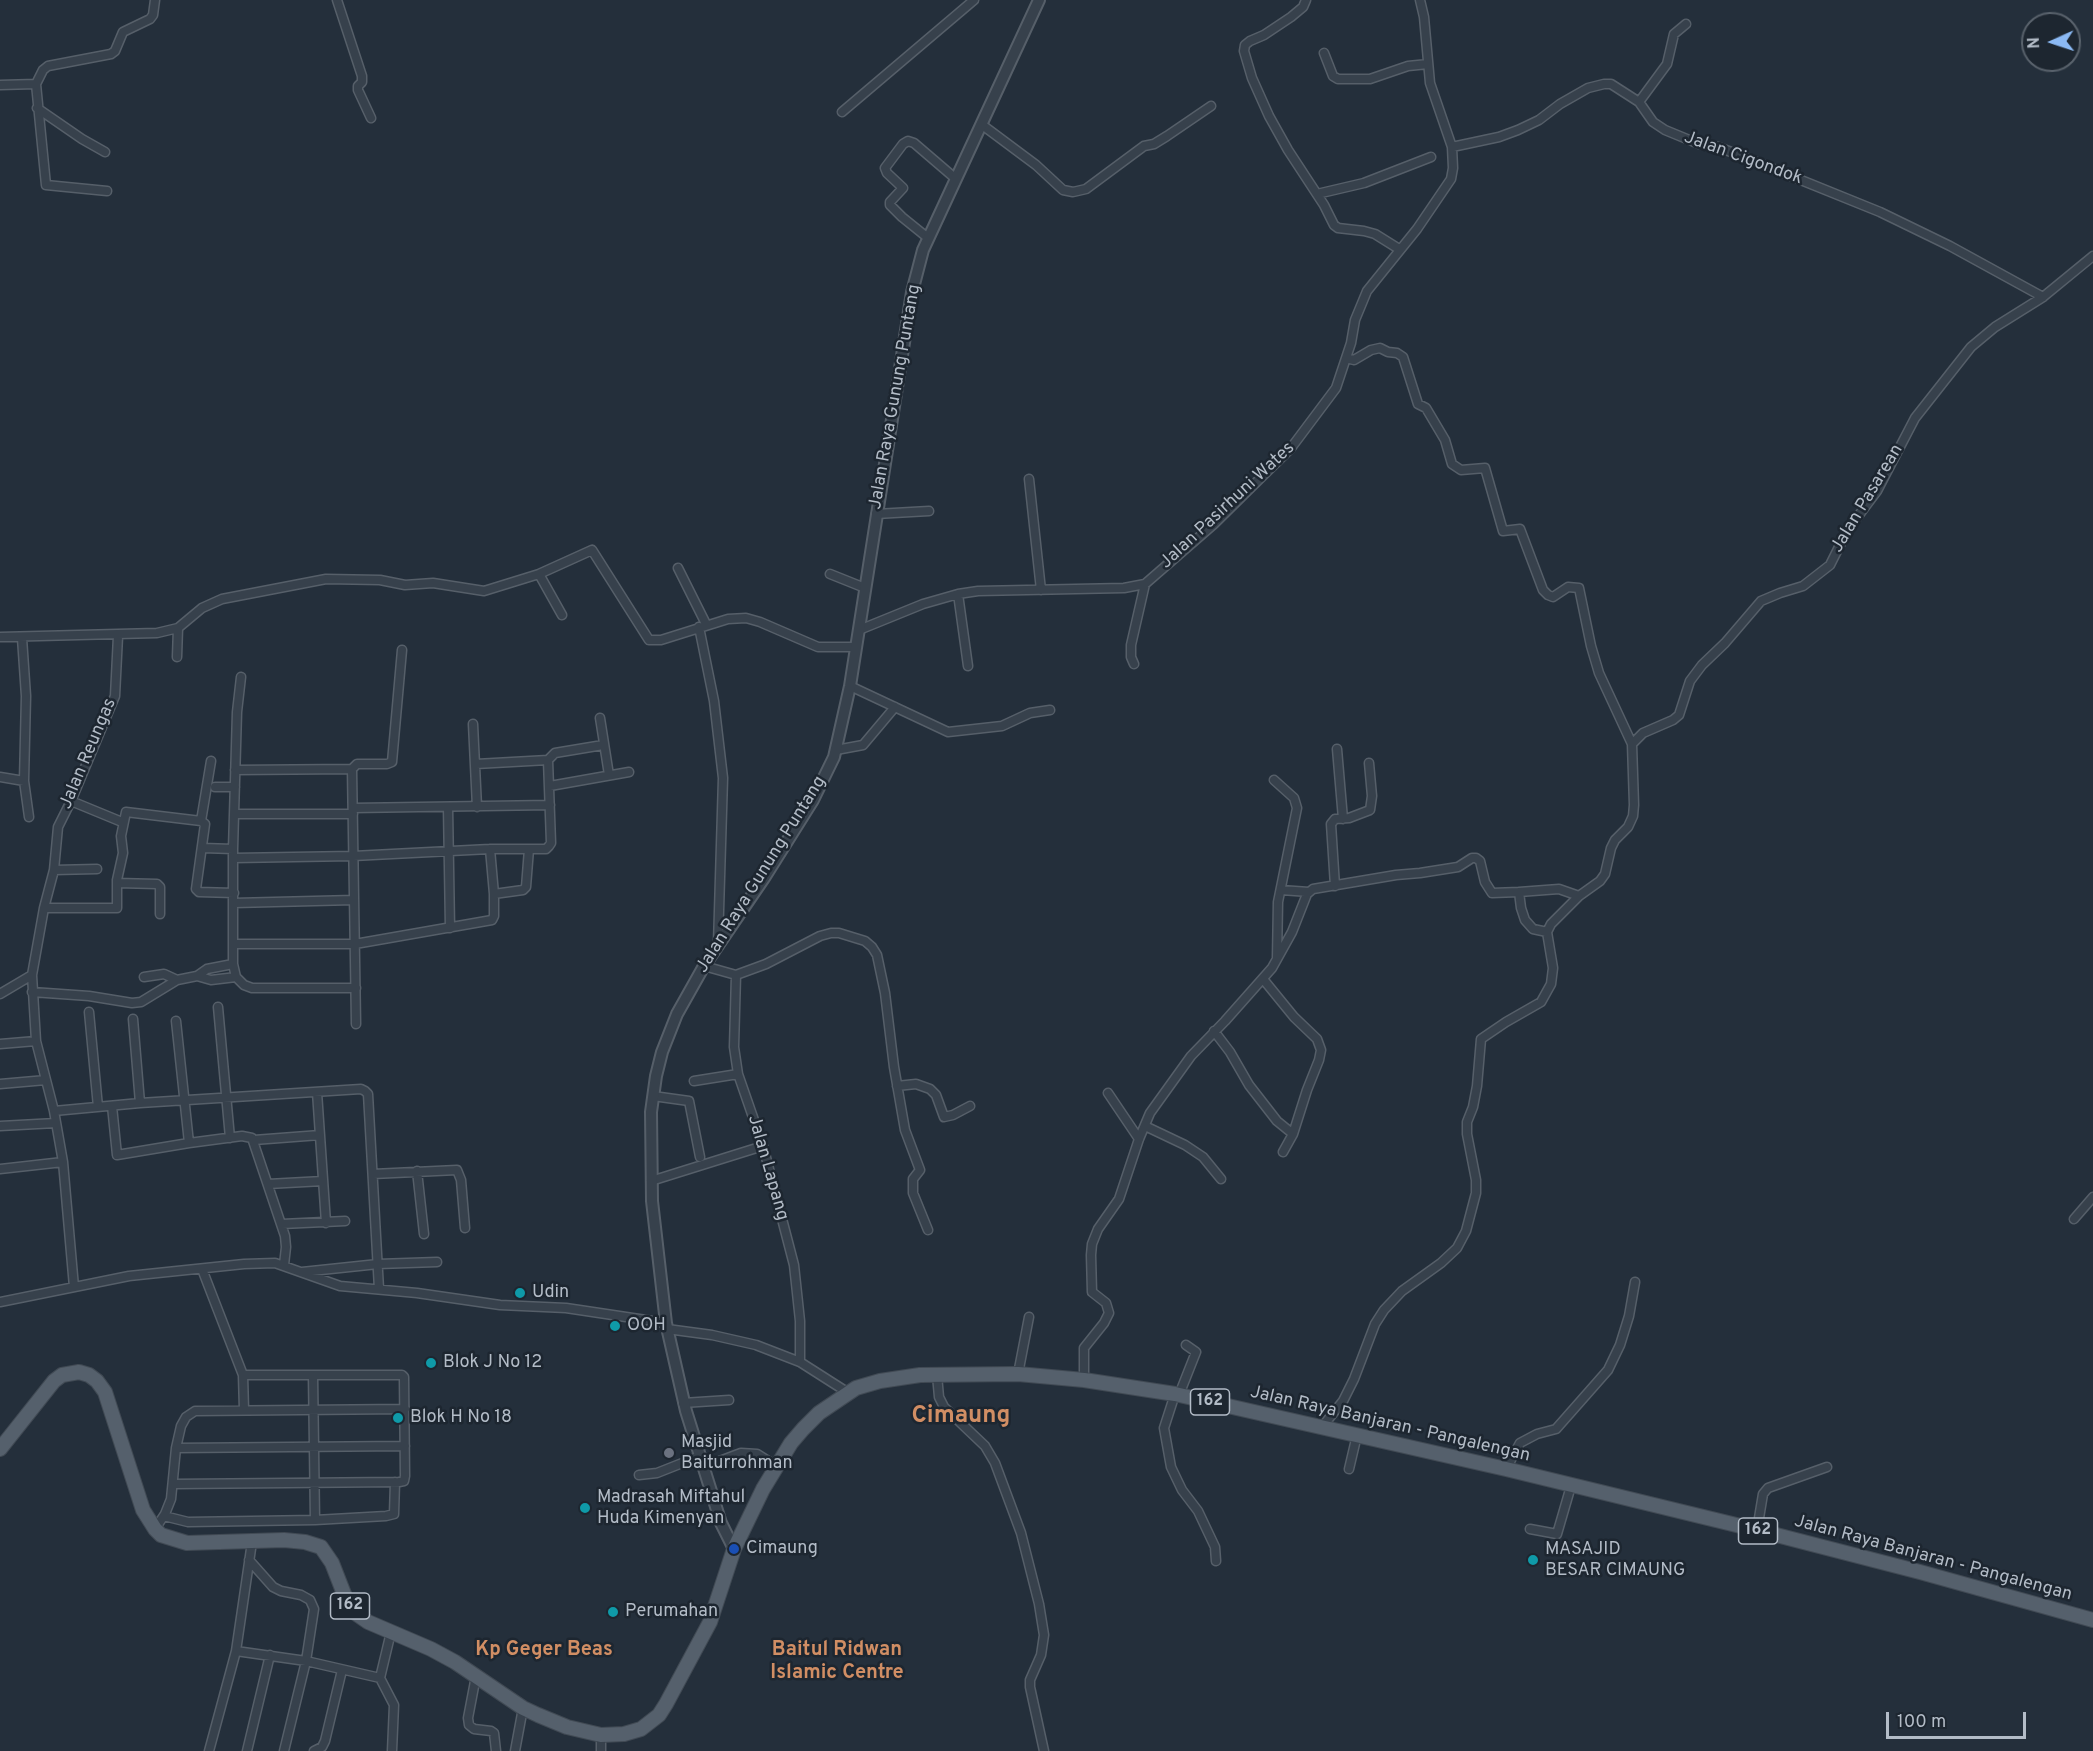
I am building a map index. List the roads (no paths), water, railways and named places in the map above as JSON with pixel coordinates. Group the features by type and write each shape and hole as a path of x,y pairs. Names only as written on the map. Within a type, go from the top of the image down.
{"main road":[{"path":"0,1449 54,1381 71,1371 80,1371 89,1375 101,1387 110,1403 143,1510 155,1528"},
{"name":"Jalan Raya Banjaran - Pangalengan","path":"155,1528 168,1537 187,1543 294,1541 321,1547 332,1563 346,1599 355,1613 368,1622 431,1649 523,1708 567,1727 601,1735 624,1734 641,1729 659,1715 710,1622 734,1549 776,1466 803,1429 819,1413 848,1392 880,1381 921,1375 1015,1374 1084,1380 1177,1395 1407,1446 1757,1530 2093,1620"}],"street":[{"path":"106,191 46,185 36,84 43,70 48,66 111,54 115,51 123,32 150,19 153,15 154,0"},
{"path":"337,0 362,76 358,90 372,118"},
{"path":"842,112 975,0"},
{"name":"Jalan Raya Gunung Puntang","path":"734,1549 721,1523 683,1403 667,1326 656,1245 651,1181 652,1096 662,1052 677,1014 704,966 764,878 813,800 836,750 850,686 912,292 928,238 1039,0"},
{"path":"1306,0 1303,7 1291,17 1245,45 1244,51 1252,78 1288,150 1338,228 1375,234 1399,249"},
{"name":"Jalan Pasirhuni Wates","path":"859,630 923,604 958,594 978,591 1124,588 1145,584 1214,524 1291,448 1336,388 1366,291 1417,229 1451,179 1452,147 1430,83 1424,17 1420,0"},
{"path":"1639,102 1667,64 1674,34 1686,24"},
{"path":"1324,53 1333,76 1338,79 1370,79 1408,66 1428,64"},
{"path":"0,85 36,84"},
{"name":"Jalan Cigondok","path":"1452,147 1473,144 1518,130 1539,120 1560,104 1588,88 1611,84 1639,102 1653,122 1665,130 1699,144 1729,151 1880,212 1950,246 2043,297"},
{"path":"981,124 1036,165 1063,190 1073,192 1086,189 1144,146 1154,144 1211,106"},
{"path":"37,108 105,152"},
{"path":"928,238 890,205 890,202 903,188 887,173 885,168 903,144 908,141 914,143 956,179"},
{"path":"1317,194 1364,183 1431,157"},
{"name":"Jalan Pasarean","path":"1632,744 1643,733 1679,715 1690,681 1761,601 1803,586 1830,565 1847,531 1877,491 1915,418 1971,347 1995,327 2043,297 2093,256"},
{"path":"1322,1427 1343,1401 1375,1324 1384,1310 1402,1291 1441,1263 1457,1248 1466,1231 1476,1193 1467,1122 1478,1086 1480,1044 1485,1035 1541,1002 1553,976 1546,932 1579,896 1600,881 1605,874 1611,848 1628,827 1633,816 1634,805 1632,744 1599,673 1579,588 1568,587 1553,597 1548,596 1543,590 1520,529 1503,531 1485,468 1461,470 1454,466 1445,440 1426,408 1418,404 1403,357 1380,348 1371,350 1354,360 1346,358"},
{"path":"1029,479 1041,591"},
{"path":"876,514 929,511"},
{"path":"0,637 118,636 157,633 178,628 202,608 222,599 326,579 380,580 405,585 433,583 484,591 539,574 592,550 649,640 661,640 728,619 746,618 818,647 855,647"},
{"path":"678,568 702,626 723,778 718,944"},
{"path":"539,574 562,615"},
{"path":"830,574 865,588"},
{"path":"1134,664 1131,657 1131,645 1145,584"},
{"path":"958,594 968,666"},
{"path":"177,657 178,628"},
{"name":"Jalan Reungas","path":"74,1287 63,1162 54,1111 36,1041 32,975 44,908 54,870 58,827 115,696 118,636"},
{"path":"22,638 26,696 24,781 29,817"},
{"path":"235,770 352,769 357,764 387,764 393,759 402,650"},
{"path":"241,677 235,770 233,964 236,977 247,987 252,988 356,988"},
{"path":"850,686 936,728 956,733 1002,726 1030,713 1050,710"},
{"path":"836,750 863,745 895,707"},
{"path":"600,718 609,776"},
{"path":"474,724 477,807"},
{"path":"476,764 548,760 555,753 603,745"},
{"path":"1337,749 1343,819"},
{"path":"203,848 234,854 353,856 490,849 546,849 551,843 548,760"},
{"path":"201,821 211,761"},
{"path":"1335,886 1330,828 1333,821 1360,815 1372,808 1369,763"},
{"path":"352,769 356,1024"},
{"path":"550,786 629,772"},
{"path":"0,777 24,781"},
{"path":"1274,780 1294,798 1297,808 1278,902 1277,959"},
{"path":"215,786 235,787"},
{"path":"71,801 122,822"},
{"path":"235,814 550,805"},
{"path":"448,807 450,928"},
{"path":"44,908 117,909 117,883 123,853 120,838 124,813 129,811 205,823 197,891 234,893"},
{"path":"234,944 355,944 492,920 494,894 490,849"},
{"path":"494,894 523,890 526,887 530,849"},
{"path":"1281,890 1309,892 1396,875 1446,870 1458,867 1475,858 1480,861 1485,882 1492,893 1559,889 1579,896"},
{"path":"54,870 97,869"},
{"path":"117,883 157,884 160,887 160,914"},
{"path":"1084,1380 1084,1348 1110,1313 1107,1303 1092,1292 1092,1244 1098,1229 1119,1199 1150,1113 1191,1056 1263,979 1293,932 1309,892"},
{"path":"1519,892 1525,920 1533,929 1546,932"},
{"path":"234,903 354,900"},
{"path":"704,966 736,975 766,964 820,936 839,933 865,941 872,947 880,966 905,1130 920,1170 913,1179 913,1193 928,1230"},
{"path":"32,992 89,996 132,1003 148,999 177,980 197,976 207,969 233,964"},
{"path":"144,976 164,974 177,980"},
{"path":"0,994 32,975"},
{"name":"Jalan Lapang","path":"736,975 734,1047 738,1074 763,1146 794,1265 800,1321 800,1362"},
{"path":"197,976 212,980 236,977"},
{"path":"1263,979 1320,1044 1319,1060 1293,1134 1283,1152"},
{"path":"218,1007 230,1138"},
{"path":"89,1012 98,1107"},
{"path":"133,1019 140,1103"},
{"path":"176,1021 189,1143"},
{"path":"1214,1031 1256,1094 1277,1121 1293,1134"},
{"path":"0,1044 36,1041"},
{"path":"694,1081 738,1074"},
{"path":"0,1084 46,1080"},
{"path":"897,1086 916,1084 930,1089 936,1095 944,1117 970,1106"},
{"path":"54,1111 140,1103 361,1089 368,1094 379,1289"},
{"path":"317,1092 326,1222"},
{"path":"1108,1093 1139,1139"},
{"path":"652,1096 689,1101 700,1157"},
{"path":"112,1106 117,1155 230,1138 250,1137 254,1140 320,1135"},
{"path":"0,1126 56,1123"},
{"path":"1145,1126 1185,1145 1203,1157 1221,1179"},
{"path":"254,1140 282,1224 286,1247 284,1265"},
{"path":"651,1181 763,1146"},
{"path":"0,1169 63,1162"},
{"path":"373,1174 454,1169 459,1172 461,1180 465,1228"},
{"path":"417,1171 423,1234"},
{"path":"268,1184 323,1181"},
{"path":"2074,1219 2093,1197"},
{"path":"282,1224 345,1221"},
{"path":"302,1272 378,1264 436,1262"},
{"path":"0,1302 129,1276 275,1263 340,1287 379,1289 501,1305 566,1308 732,1339 756,1345 800,1362 848,1392"},
{"path":"202,1269 243,1375 244,1410"},
{"path":"1506,1469 1520,1443 1537,1434 1556,1429 1608,1371 1620,1345 1629,1316 1635,1282"},
{"path":"1015,1374 1029,1317"},
{"path":"1186,1345 1196,1352 1164,1428 1171,1467 1182,1490 1198,1511 1215,1547 1216,1561"},
{"path":"174,1484 315,1484 404,1481 404,1377 400,1374 243,1375"},
{"path":"313,1375 315,1520"},
{"path":"937,1376 939,1397 944,1407 985,1446 995,1463 1021,1533 1039,1604 1044,1635 1041,1655 1030,1680 1044,1751"},
{"path":"683,1403 729,1400"},
{"path":"155,1528 164,1516 171,1499 176,1448 181,1426 186,1417 195,1412 405,1409"},
{"path":"1349,1469 1357,1435"},
{"path":"176,1448 405,1446"},
{"path":"639,1475 657,1473 741,1453 757,1454 776,1466"},
{"path":"1757,1530 1763,1494 1768,1488 1827,1467"},
{"path":"164,1516 188,1522 315,1520 394,1514 395,1482"},
{"path":"1530,1529 1557,1534 1571,1486"},
{"path":"209,1751 236,1651 252,1542"},
{"path":"249,1560 273,1587 301,1595 310,1600 314,1609 306,1660 284,1751"},
{"path":"391,1632 380,1678 394,1705 392,1751"},
{"path":"236,1651 306,1660 380,1678"},
{"path":"246,1751 270,1655"},
{"path":"314,1751 322,1747 325,1741 342,1670"},
{"path":"476,1676 468,1718 469,1725 474,1729 494,1733 496,1751"},
{"path":"515,1751 523,1708"},
{"path":"601,1735 601,1751"}],"place":[{"name":"Udin","path":"520,1293"},
{"name":"OOH","path":"615,1326"},
{"name":"Blok J No 12","path":"431,1363"},
{"name":"Blok H No 18","path":"398,1418"},
{"name":"Masjid Baiturrohman","path":"669,1453"},
{"name":"Madrasah Miftahul Huda Kimenyan","path":"585,1508"},
{"name":"Cimaung","path":"734,1549"},
{"name":"MASAJID BESAR CIMAUNG","path":"1533,1560"},
{"name":"Perumahan","path":"613,1612"}],"district":[{"name":"Cimaung","path":"961,1417"},
{"name":"Kp Geger Beas","path":"544,1651"},
{"name":"Baitul Ridwan Islamic Centre","path":"837,1662"}]}
